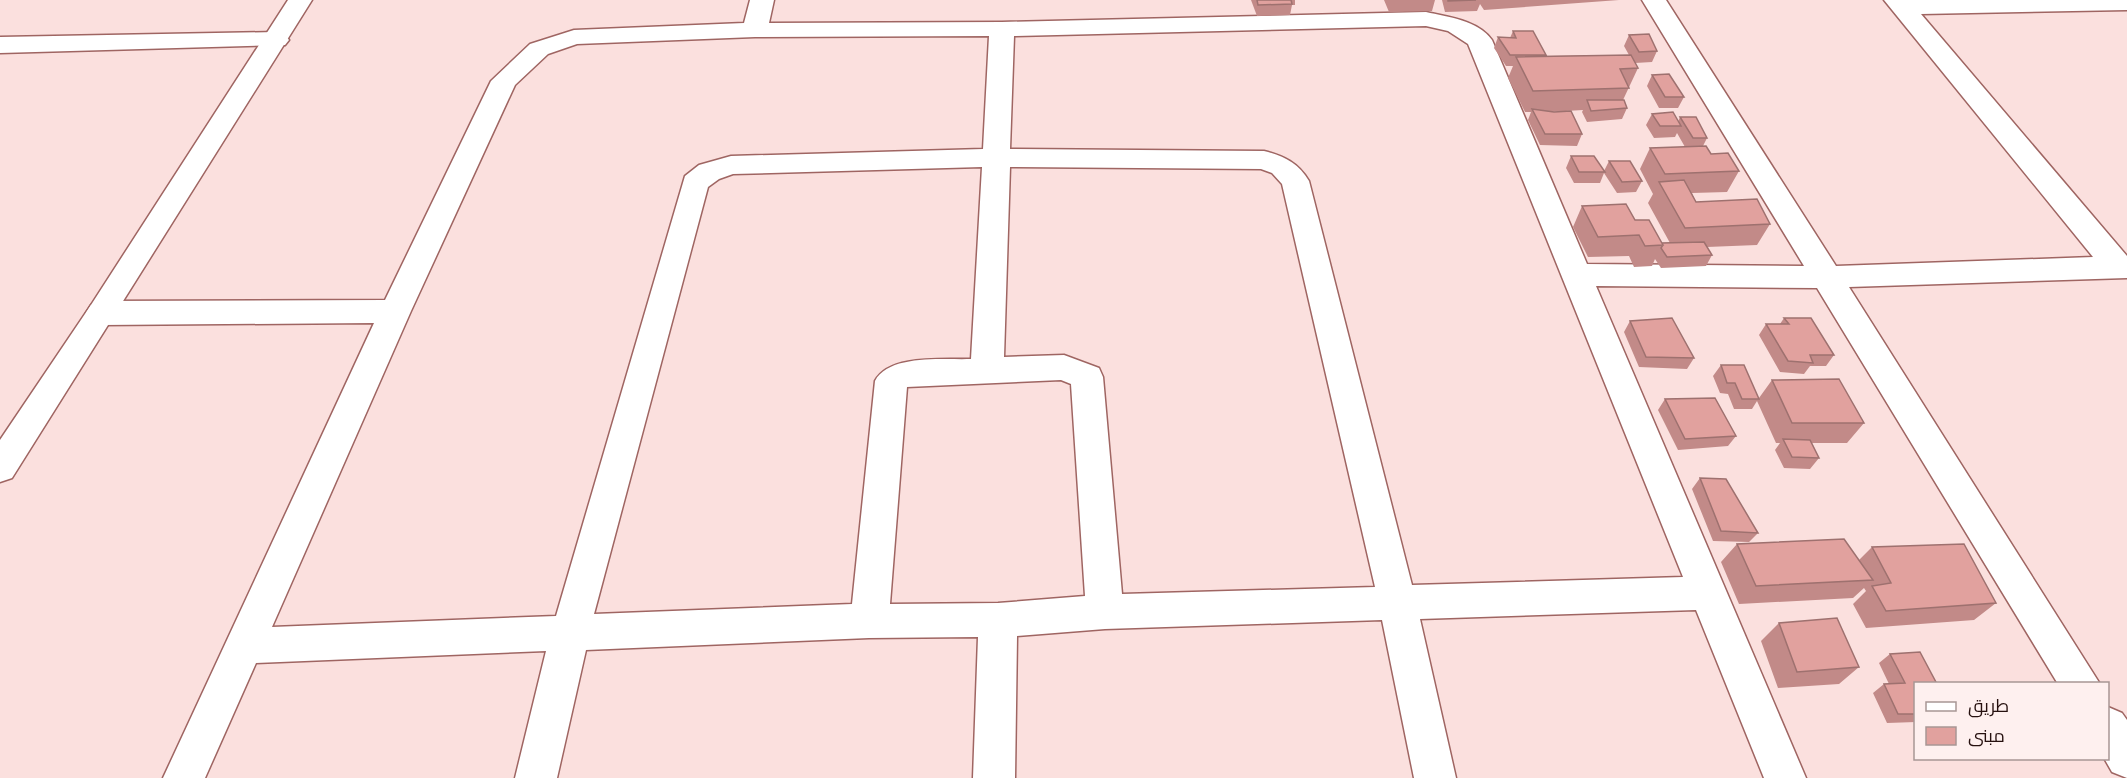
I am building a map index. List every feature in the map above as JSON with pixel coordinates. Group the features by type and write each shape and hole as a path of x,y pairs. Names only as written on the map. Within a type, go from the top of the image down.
{"street":[{"path":"0,468 102,313 300,0"},
{"path":"755,30 762,0"},
{"path":"1654,0 2079,682"},
{"path":"1899,4 2127,3"},
{"path":"1899,4 2123,267"},
{"path":"184,778 395,311 504,81 539,49 574,37 755,30 1002,29 1220,11 1426,19 1456,26 1479,40 1785,778"},
{"path":"987,369 1002,29"},
{"path":"0,45 276,40"},
{"path":"536,778 570,633 695,183 709,172 730,165 996,158 1264,160 1282,167 1295,181 1397,602 1435,778"},
{"path":"1578,275 1827,277 2123,267"},
{"path":"102,313 395,311"},
{"path":"869,621 891,381 900,375 987,369 1064,367 1087,377 1105,612"},
{"path":"242,646 869,621 998,620 1105,612 1707,593"},
{"path":"994,778 998,620"},
{"path":"2109,729 2127,758"}],"building":[{"path":"1257,0 1291,0 1292,4 1258,5"},
{"path":"1513,31 1533,31 1546,55 1510,55 1498,37 1516,38"},
{"path":"1649,34 1657,51 1639,52 1629,35"},
{"path":"1631,55 1638,68 1620,69 1629,88 1533,91 1516,57"},
{"path":"1669,74 1684,97 1665,97 1652,75"},
{"path":"1587,100 1624,100 1627,108 1591,111"},
{"path":"1532,109 1554,112 1571,111 1582,134 1545,134"},
{"path":"1673,112 1681,126 1660,126 1652,114"},
{"path":"1680,117 1696,117 1707,138 1693,138"},
{"path":"1706,146 1711,154 1728,153 1739,171 1665,174 1650,148"},
{"path":"1571,156 1594,156 1605,172 1579,172"},
{"path":"1609,161 1630,161 1642,181 1622,182"},
{"path":"1684,180 1696,202 1757,199 1770,224 1685,228 1659,182"},
{"path":"1626,204 1635,220 1649,220 1663,245 1645,246 1639,235 1598,237 1582,206"},
{"path":"1704,242 1712,255 1667,257 1661,248 1662,243"},
{"path":"1672,318 1694,358 1646,357 1630,321"},
{"path":"1784,318 1811,318 1834,355 1810,355 1813,363 1788,361 1766,324 1789,324"},
{"path":"1721,365 1744,365 1759,399 1742,399 1735,383 1727,383"},
{"path":"1839,379 1864,423 1792,423 1772,380"},
{"path":"1715,398 1736,436 1685,439 1665,399"},
{"path":"1783,439 1810,440 1819,458 1792,457"},
{"path":"1700,478 1726,479 1758,533 1721,531"},
{"path":"1844,539 1873,580 1756,586 1737,544"},
{"path":"1964,544 1996,603 1886,611 1872,586 1891,583 1872,547"},
{"path":"1837,618 1859,667 1797,672 1779,623"},
{"path":"1920,652 1936,682 1914,682 1914,714 1898,714 1884,684 1905,683 1890,654"}]}
